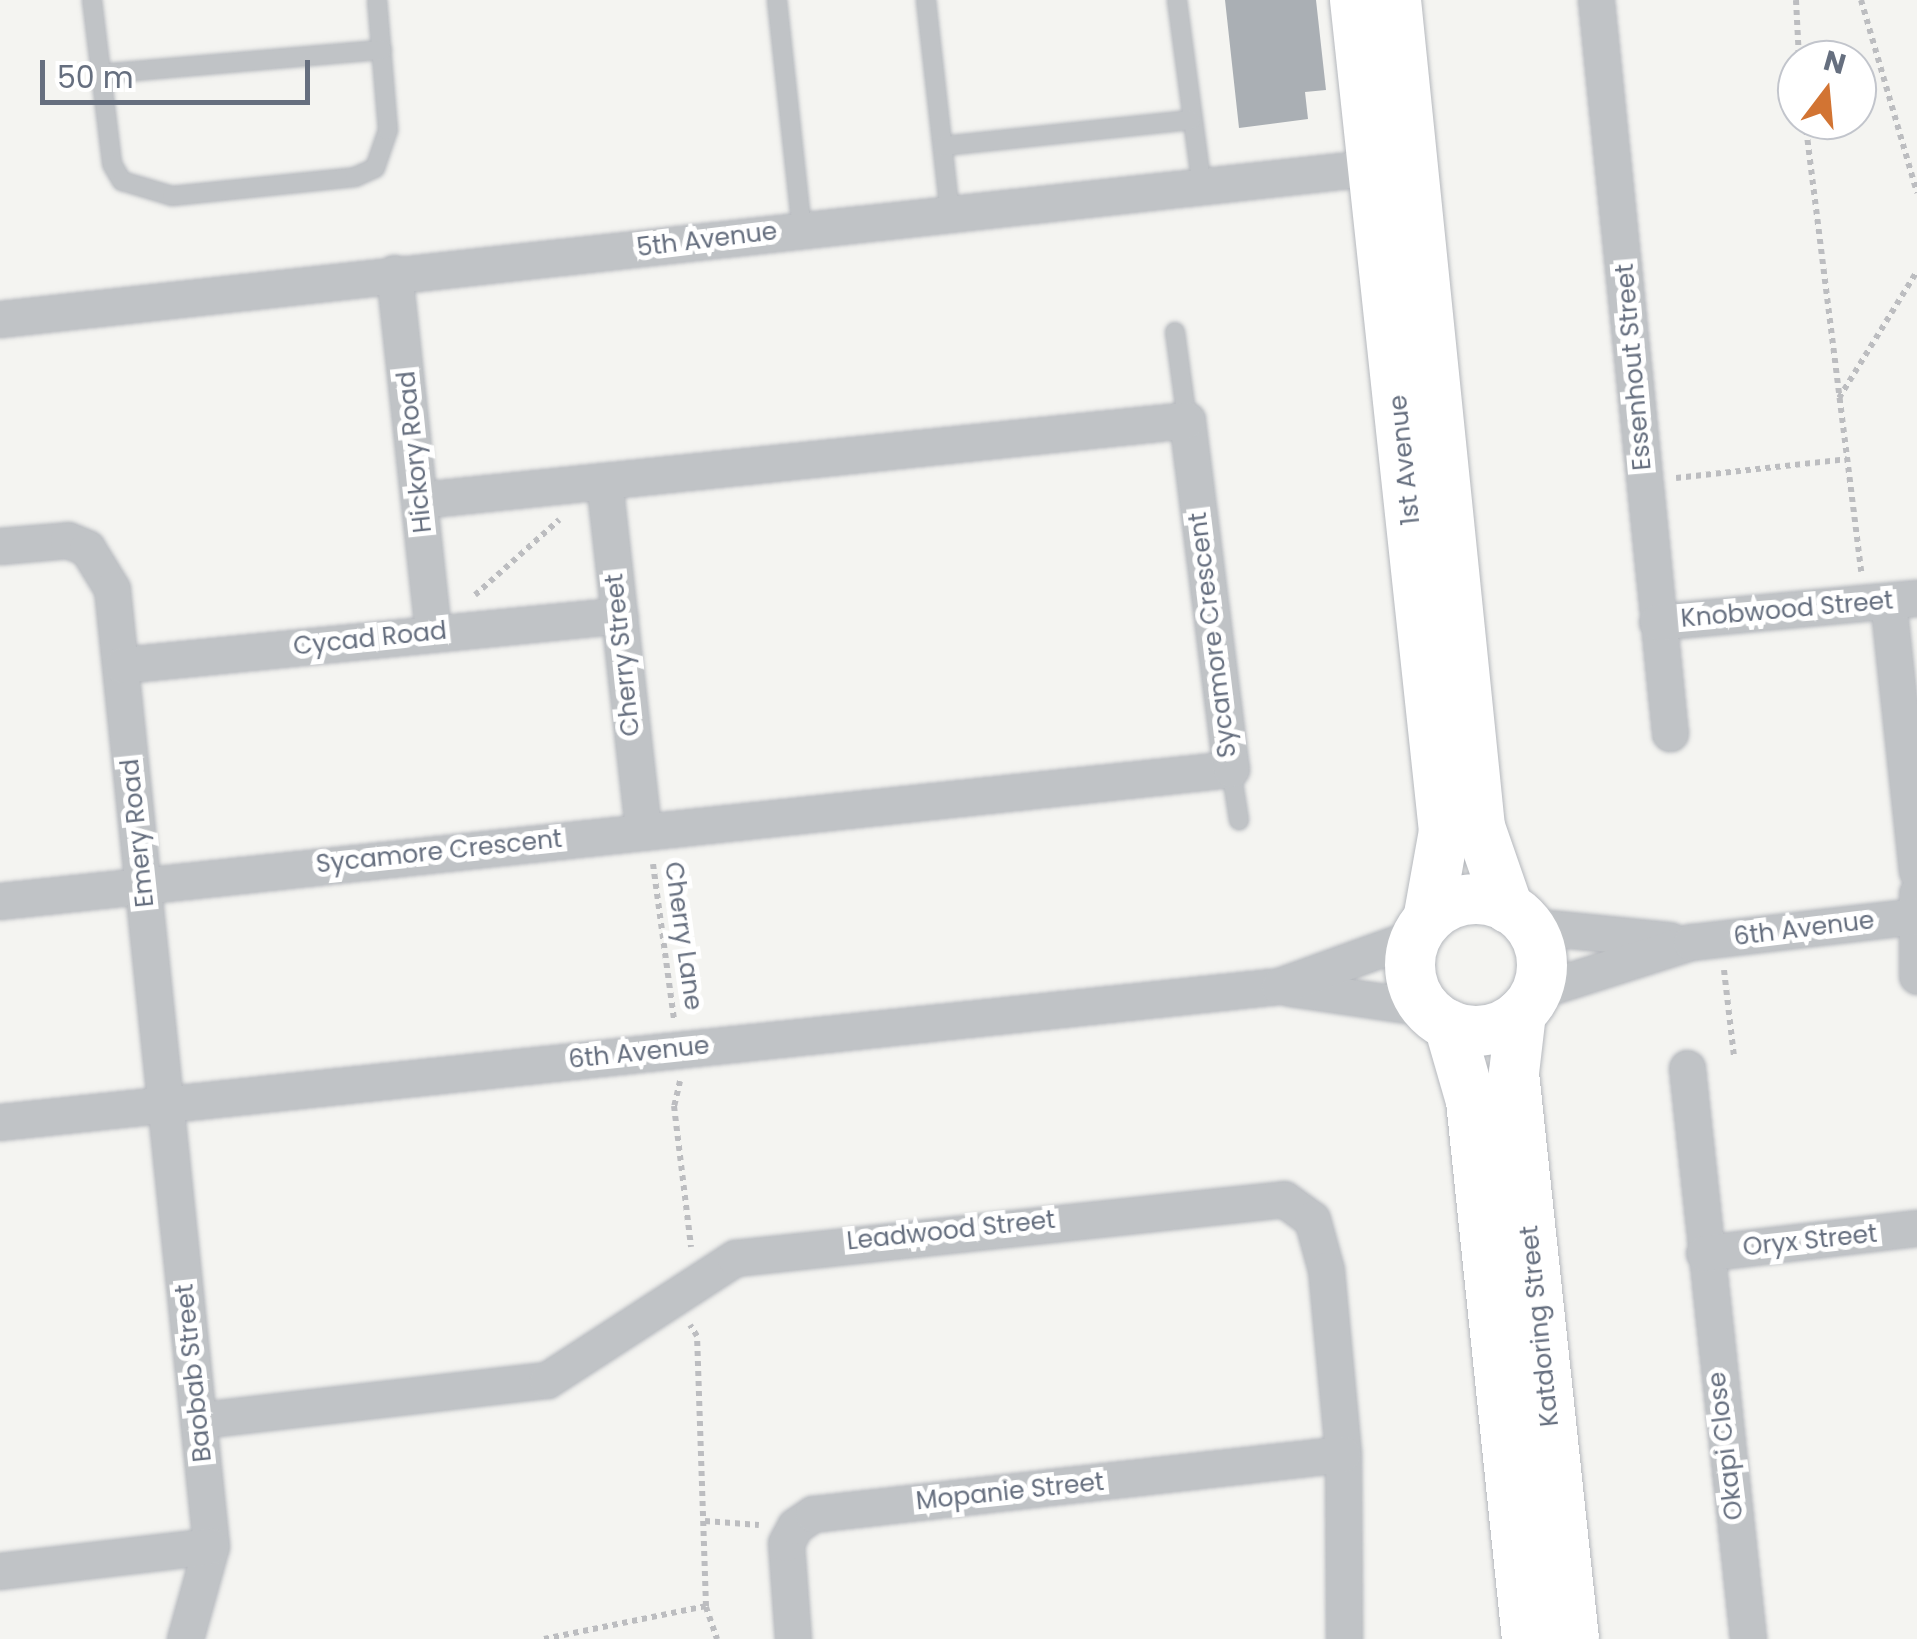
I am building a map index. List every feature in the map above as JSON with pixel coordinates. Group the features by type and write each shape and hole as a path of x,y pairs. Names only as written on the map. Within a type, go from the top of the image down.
{"street":[{"name":"1st Avenue","path":"1356,0 1394,165 1480,827 1519,917"},
{"name":"1st Avenue","path":"1396,0 1394,165 1444,832 1422,928"},
{"name":"Essenhout Street","path":"1596,0 1670,734"},
{"name":"5th Avenue","path":"0,319 1394,165"},
{"name":"Hickory Road","path":"394,273 433,632"},
{"path":"421,500 1187,420"},
{"name":"Sycamore Crescent","path":"0,901 647,839 1231,769 1187,420"},
{"name":"Cherry Street","path":"604,481 647,839"},
{"name":"Emery Road","path":"0,546 68,540 101,565 112,589 165,1104"},
{"path":"1890,601 1917,871"},
{"name":"Knobwood Street","path":"1657,622 1890,601"},
{"name":"Cycad Road","path":"122,665 619,615"},
{"path":"1917,892 1917,976"},
{"path":"1470,900 1519,917 1542,962 1529,1002 1486,1030 1438,1016 1411,973 1422,928 1470,900"},
{"name":"6th Avenue","path":"1529,1002 1691,942 1917,916"},
{"name":"6th Avenue","path":"1519,917 1691,942"},
{"name":"6th Avenue","path":"0,1122 1279,986 1422,928"},
{"name":"6th Avenue","path":"1279,986 1438,1016"},
{"name":"Katdoring Street","path":"1529,1002 1515,1086 1574,1639"},
{"name":"Katdoring Street","path":"1438,1016 1472,1101 1527,1639"},
{"name":"Okapi Close","path":"1688,1068 1704,1252 1748,1639"},
{"name":"Baobab Street","path":"165,1104 212,1546 185,1639"},
{"name":"Leadwood Street","path":"200,1420 547,1380 709,1269 770,1251 1284,1199 1312,1219 1320,1234 1343,1454 1344,1639"},
{"name":"Oryx Street","path":"1704,1252 1917,1228"},
{"name":"Mopanie Street","path":"789,1534 813,1514 1343,1454"},
{"path":"789,1534 785,1576 793,1639"},
{"path":"0,1571 212,1546"}],"lane":[{"path":"92,0 112,164 122,181 172,196 355,177 375,168 388,130 376,0"},
{"path":"777,0 802,229"},
{"path":"926,0 950,213"},
{"path":"1178,0 1202,188"},
{"path":"100,74 382,50"},
{"path":"942,146 1192,120"},
{"path":"1175,332 1187,420"},
{"path":"1231,769 1239,820"}],"path":[{"path":"1796,0 1798,40"},
{"path":"1861,0 1917,193"},
{"path":"1807,140 1846,459 1890,601"},
{"path":"1838,399 1917,271"},
{"path":"1644,481 1846,459"},
{"path":"433,632 604,481"},
{"name":"Cherry Lane","path":"647,839 675,1028"},
{"path":"1724,970 1734,1057"},
{"path":"681,1075 674,1106 692,1258"},
{"path":"670,1296 696,1336 706,1606 717,1639"},
{"path":"705,1521 754,1524 789,1534"},
{"path":"544,1639 706,1606"}],"building":[{"path":"1225,0 1316,0 1326,90 1305,92 1308,119 1239,128"}]}
